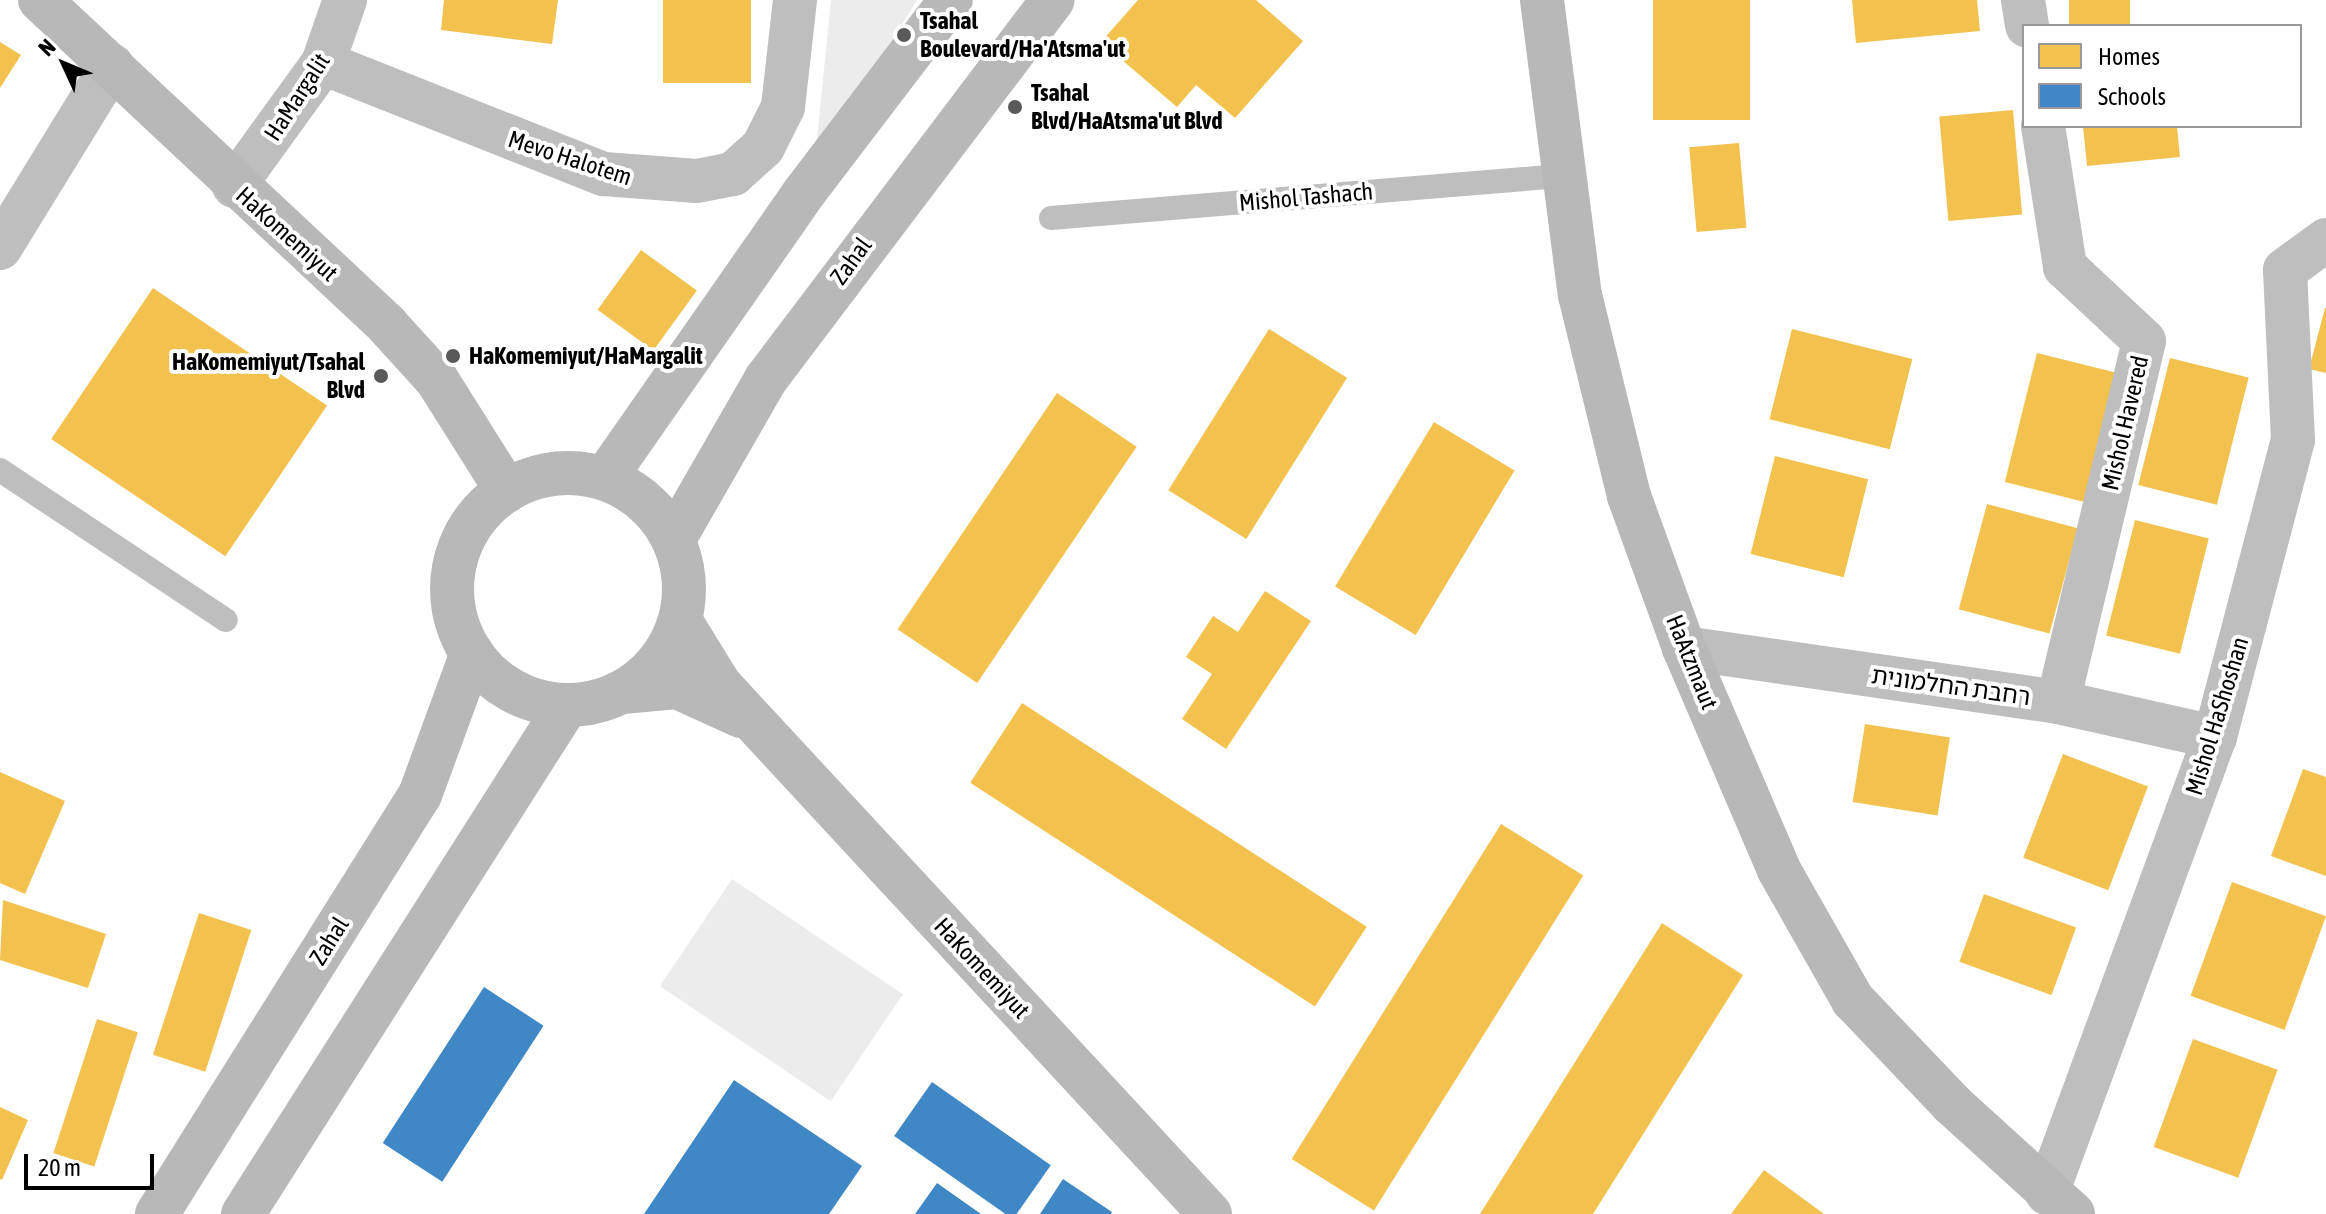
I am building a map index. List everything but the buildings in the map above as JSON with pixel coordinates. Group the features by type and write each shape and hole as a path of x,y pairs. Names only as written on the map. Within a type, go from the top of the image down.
{"street":[{"name":"HaKomemiyut","path":"40,0 437,380 507,491"},
{"name":"HaMargalit","path":"234,186 323,63 345,0"},
{"name":"Mevo Halotem","path":"323,63 604,174 697,181 733,174 763,147 783,107 795,0"},
{"path":"605,478 803,194 951,0"},
{"name":"Zahal","path":"674,539 766,379 1053,0"},
{"name":"HaAtzmaut","path":"1542,0 1561,176 1580,295 1629,496 1684,648 1779,870 1853,1000 2060,1203"},
{"path":"2023,0 2027,24"},
{"path":"0,248 112,66"},
{"name":"Mishol Havered","path":"2043,128 2065,267 2144,341 2058,702"},
{"name":"Mishol HaShoshan","path":"2060,1203 2215,737 2293,440 2285,270 2326,240"},
{"path":"555,474 605,478 657,512 674,539 685,592 680,620 648,673 622,692 567,705 513,691 472,653 454,611 455,565 474,522 507,491 555,474"},
{"name":"HaKomemiyut","path":"680,620 691,646 754,722 1210,1214"},
{"name":"רחבת החלמונית","path":"1684,648 2058,702 2215,737"},
{"name":"Zahal","path":"157,1214 420,795 472,653"},
{"name":"HaKomemiyut","path":"622,692 677,687 754,722"},
{"path":"243,1214 567,705"}],"lane":[{"name":"Mishol Tashach","path":"1051,218 1561,176"},
{"path":"0,470 226,620"}],"shaded area":[{"path":"831,0 917,0 814,168"},
{"path":"732,879 903,994 831,1101 660,986"}],"place":[{"name":"Tsahal Boulevard/Ha'Atsma'ut","path":"904,35"},
{"name":"Tsahal Blvd/HaAtsma'ut Blvd","path":"1015,107"},
{"name":"HaKomemiyut/HaMargalit","path":"453,356"},
{"name":"HaKomemiyut/Tsahal Blvd","path":"381,376"}]}
